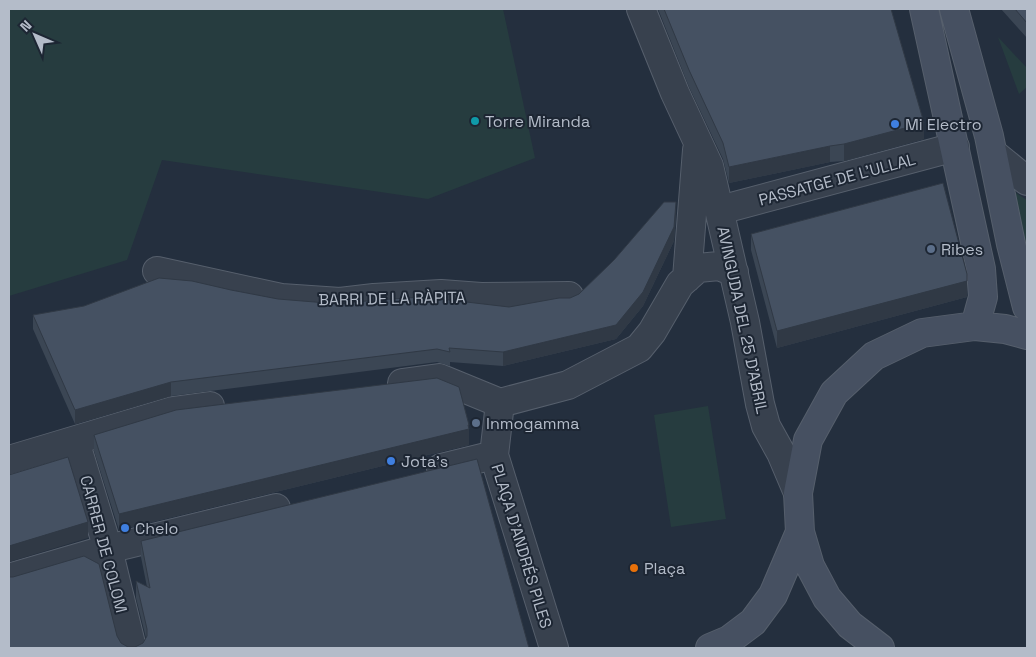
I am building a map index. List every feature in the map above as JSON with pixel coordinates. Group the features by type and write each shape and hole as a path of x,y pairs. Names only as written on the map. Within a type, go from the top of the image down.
{"street":[{"name":"AVINGUDA DEL 25 D'ABRIL","path":"641,9 675,94 709,166 746,322 760,404 766,426 781,453 798,493"},
{"path":"924,9 981,269 983,297 975,326"},
{"path":"954,9 994,154 1011,244 1027,307"},
{"name":"AVINGUDA DEL 25 D'ABRIL","path":"687,278 698,144"},
{"name":"PASSATGE DE L'ULLAL","path":"720,210 955,147"},
{"path":"994,154 1027,182"},
{"path":"380,386 440,378 500,403 568,385 639,348 652,332 680,284 698,268 719,266 734,272"},
{"name":"BARRI DE LA RÀPITA","path":"157,272 281,298 340,302 441,294 481,297 569,296"},
{"path":"880,648 850,625 827,598 810,566 800,532 798,493 808,440 834,393 874,356 922,333 975,326 1005,329 1027,335"},
{"name":"PLAÇA D'ANDRÉS PILES","path":"500,403 494,455 554,648"},
{"path":"9,460 173,411 232,404"},
{"name":"CARRER DE COLOM","path":"75,441 108,549 132,648"},
{"path":"417,474 494,455"},
{"path":"9,578 108,549 301,502"},
{"path":"710,648 729,640 754,622 773,595 800,532"}],"green space":[{"path":"9,9 503,9 535,158 428,199 162,160 127,260 9,296"},
{"path":"998,37 1027,68 1027,87 1019,94"},
{"path":"1013,191 1027,200 1027,256"},
{"path":"708,406 726,519 671,527 654,415"}],"building":[{"path":"664,9 891,9 924,123 844,144 729,167 723,143 689,70"},
{"path":"1015,9 1027,9 1027,23"},
{"path":"943,183 967,274 967,281 777,331 751,234"},
{"path":"664,202 676,202 674,227 643,292 616,325 503,352 449,348 450,352 437,349 171,382 75,410 33,315 84,306 159,278 192,281 278,299 339,304 424,297 509,307 559,298 570,298 579,294 614,260"},
{"path":"437,378 459,387 469,429 119,514 94,435 176,410"},
{"path":"68,457 88,522 9,546 9,475"},
{"path":"477,459 529,648 9,648 9,577 84,556 99,564 117,636 121,643 128,647 135,647 143,643 147,636 136,581 150,588 141,541"}],"place":[{"name":"Torre Miranda","path":"475,121"},
{"name":"Mi Electro","path":"895,124"},
{"name":"Ribes","path":"931,249"},
{"name":"Inmogamma","path":"476,423"},
{"name":"Jota's","path":"391,461"},
{"name":"Chelo","path":"125,528"},
{"name":"Plaça","path":"634,568"}]}
